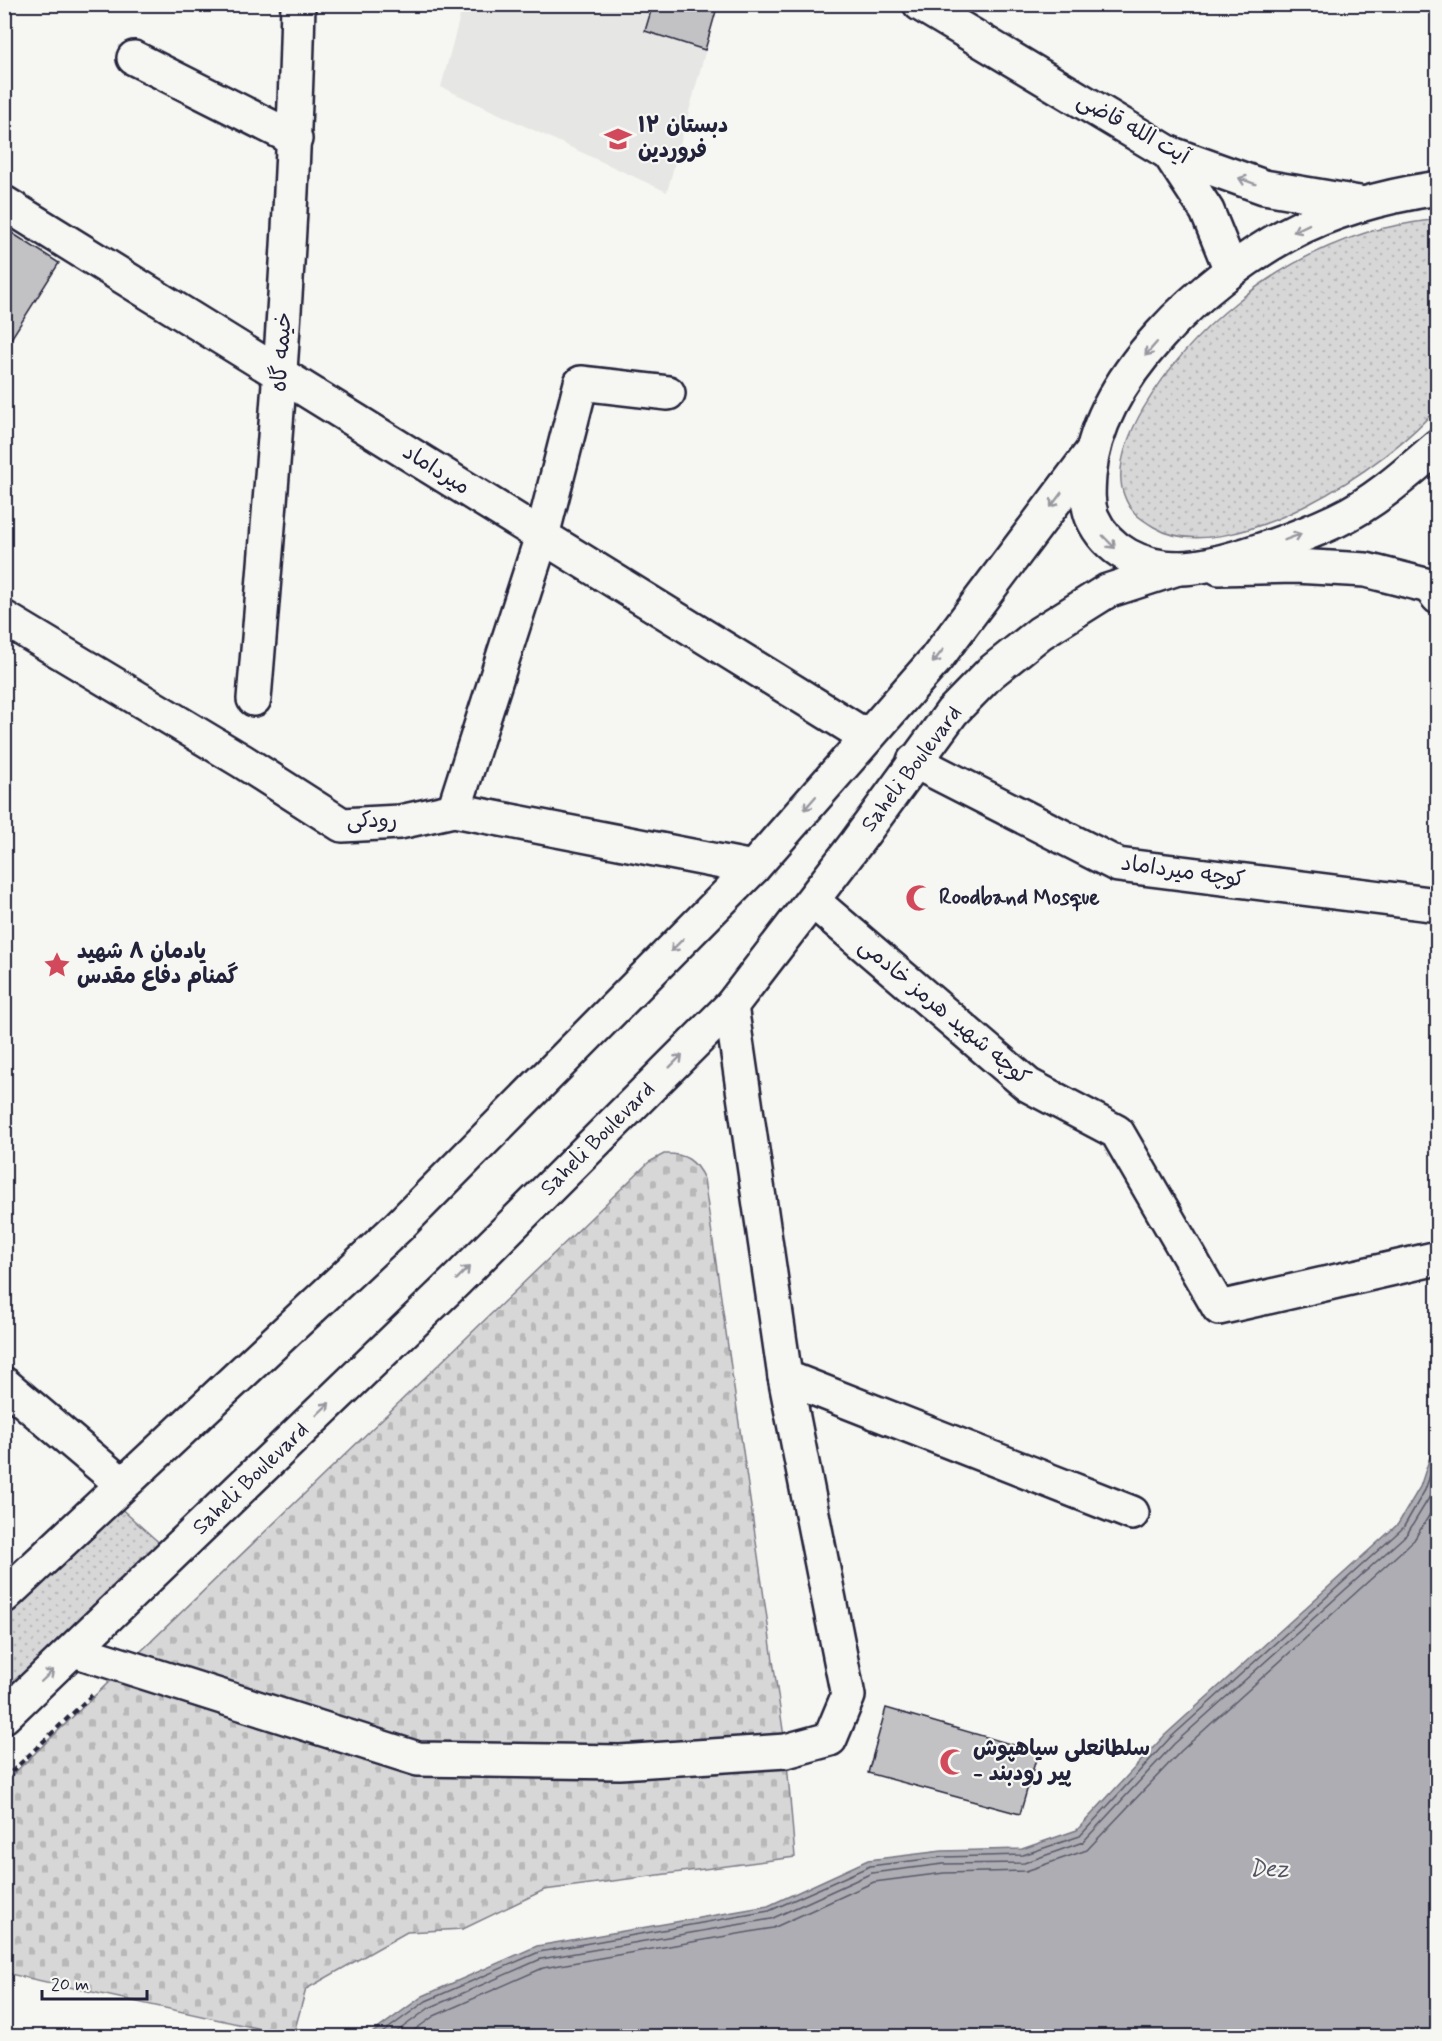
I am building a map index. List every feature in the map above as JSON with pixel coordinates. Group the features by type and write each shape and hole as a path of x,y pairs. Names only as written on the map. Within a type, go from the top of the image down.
{"street":[{"name":"خیمه گاه","path":"255,699 295,139 298,4"},
{"name":"آیت الله قاضی","path":"920,4 1169,153 1264,187 1366,204"},
{"path":"134,58 295,139"},
{"path":"1169,153 1207,211 1232,270"},
{"path":"4,1596 399,1226 753,868 936,659 1091,453 1107,412 1135,367 1182,314 1232,270 1297,230 1325,216 1437,188"},
{"name":"میرداماد","path":"4,203 867,736"},
{"path":"454,810 542,536 581,383 668,393"},
{"path":"1178,568 1260,550 1338,520 1394,484 1437,446"},
{"path":"1091,453 1087,497 1092,516 1102,535 1119,553 1135,560 1178,568 1296,566 1366,570 1429,586 1437,597"},
{"name":"Saheli Boulevard","path":"4,1716 447,1289 731,1006 813,901 914,761 960,704 990,673 1040,633 1107,591 1178,568"},
{"name":"رودکی","path":"4,618 242,761 342,825 400,822 454,810 753,868"},
{"name":"کوچه میرداماد","path":"914,761 1118,865 1437,905"},
{"name":"کوچه شهید هرمز خادمی","path":"813,901 1028,1085 1118,1132 1220,1308 1437,1258"},
{"path":"74,1650 418,1759 620,1762 786,1751 830,1739 848,1696 785,1377 731,1006"},
{"path":"785,1377 1132,1513"},
{"path":"4,1384 122,1484"}],"path":[{"path":"4,1779 122,1666"}],"shaded area":[{"name":"دبستان ۱۲ فروردین","path":"463,5 718,5 667,192 441,87"}],"green space":[{"path":"1437,219 1438,406 1415,430 1384,456 1347,482 1306,506 1264,524 1223,535 1186,537 1154,527 1136,514 1126,501 1121,484 1122,462 1133,428 1162,379 1210,326 1237,302 1297,262 1362,234"},
{"path":"664,1154 684,1156 689,1159 704,1179 786,1751 795,1857 544,1890 463,1929 407,1932 306,1989 293,2036 5,1973 5,1782 649,1162"},
{"path":"118,1506 164,1547 5,1699 5,1613"}],"water":[{"name":"Dez","path":"1437,1436 1437,2036 368,2036 423,1996 537,1946 768,1906 868,1860 942,1851 1022,1849 1077,1830 1165,1735 1398,1524 1420,1487"}],"building":[{"path":"653,4 718,4 705,50 645,31"},
{"path":"4,228 59,263 4,350"},
{"name":"سلطانعلی سیاهپوش - پیر رودبند","path":"886,1708 1038,1752 1020,1814 868,1773"}],"place":[{"name":"دبستان ۱۲ فروردین","path":"618,139"},
{"name":"Roodband Mosque","path":"919,898"},
{"name":"یادمان ۸ شهید گمنام دفاع مقدس","path":"57,965"},
{"name":"سلطانعلی سیاهپوش - پیر رودبند","path":"953,1762"}]}
